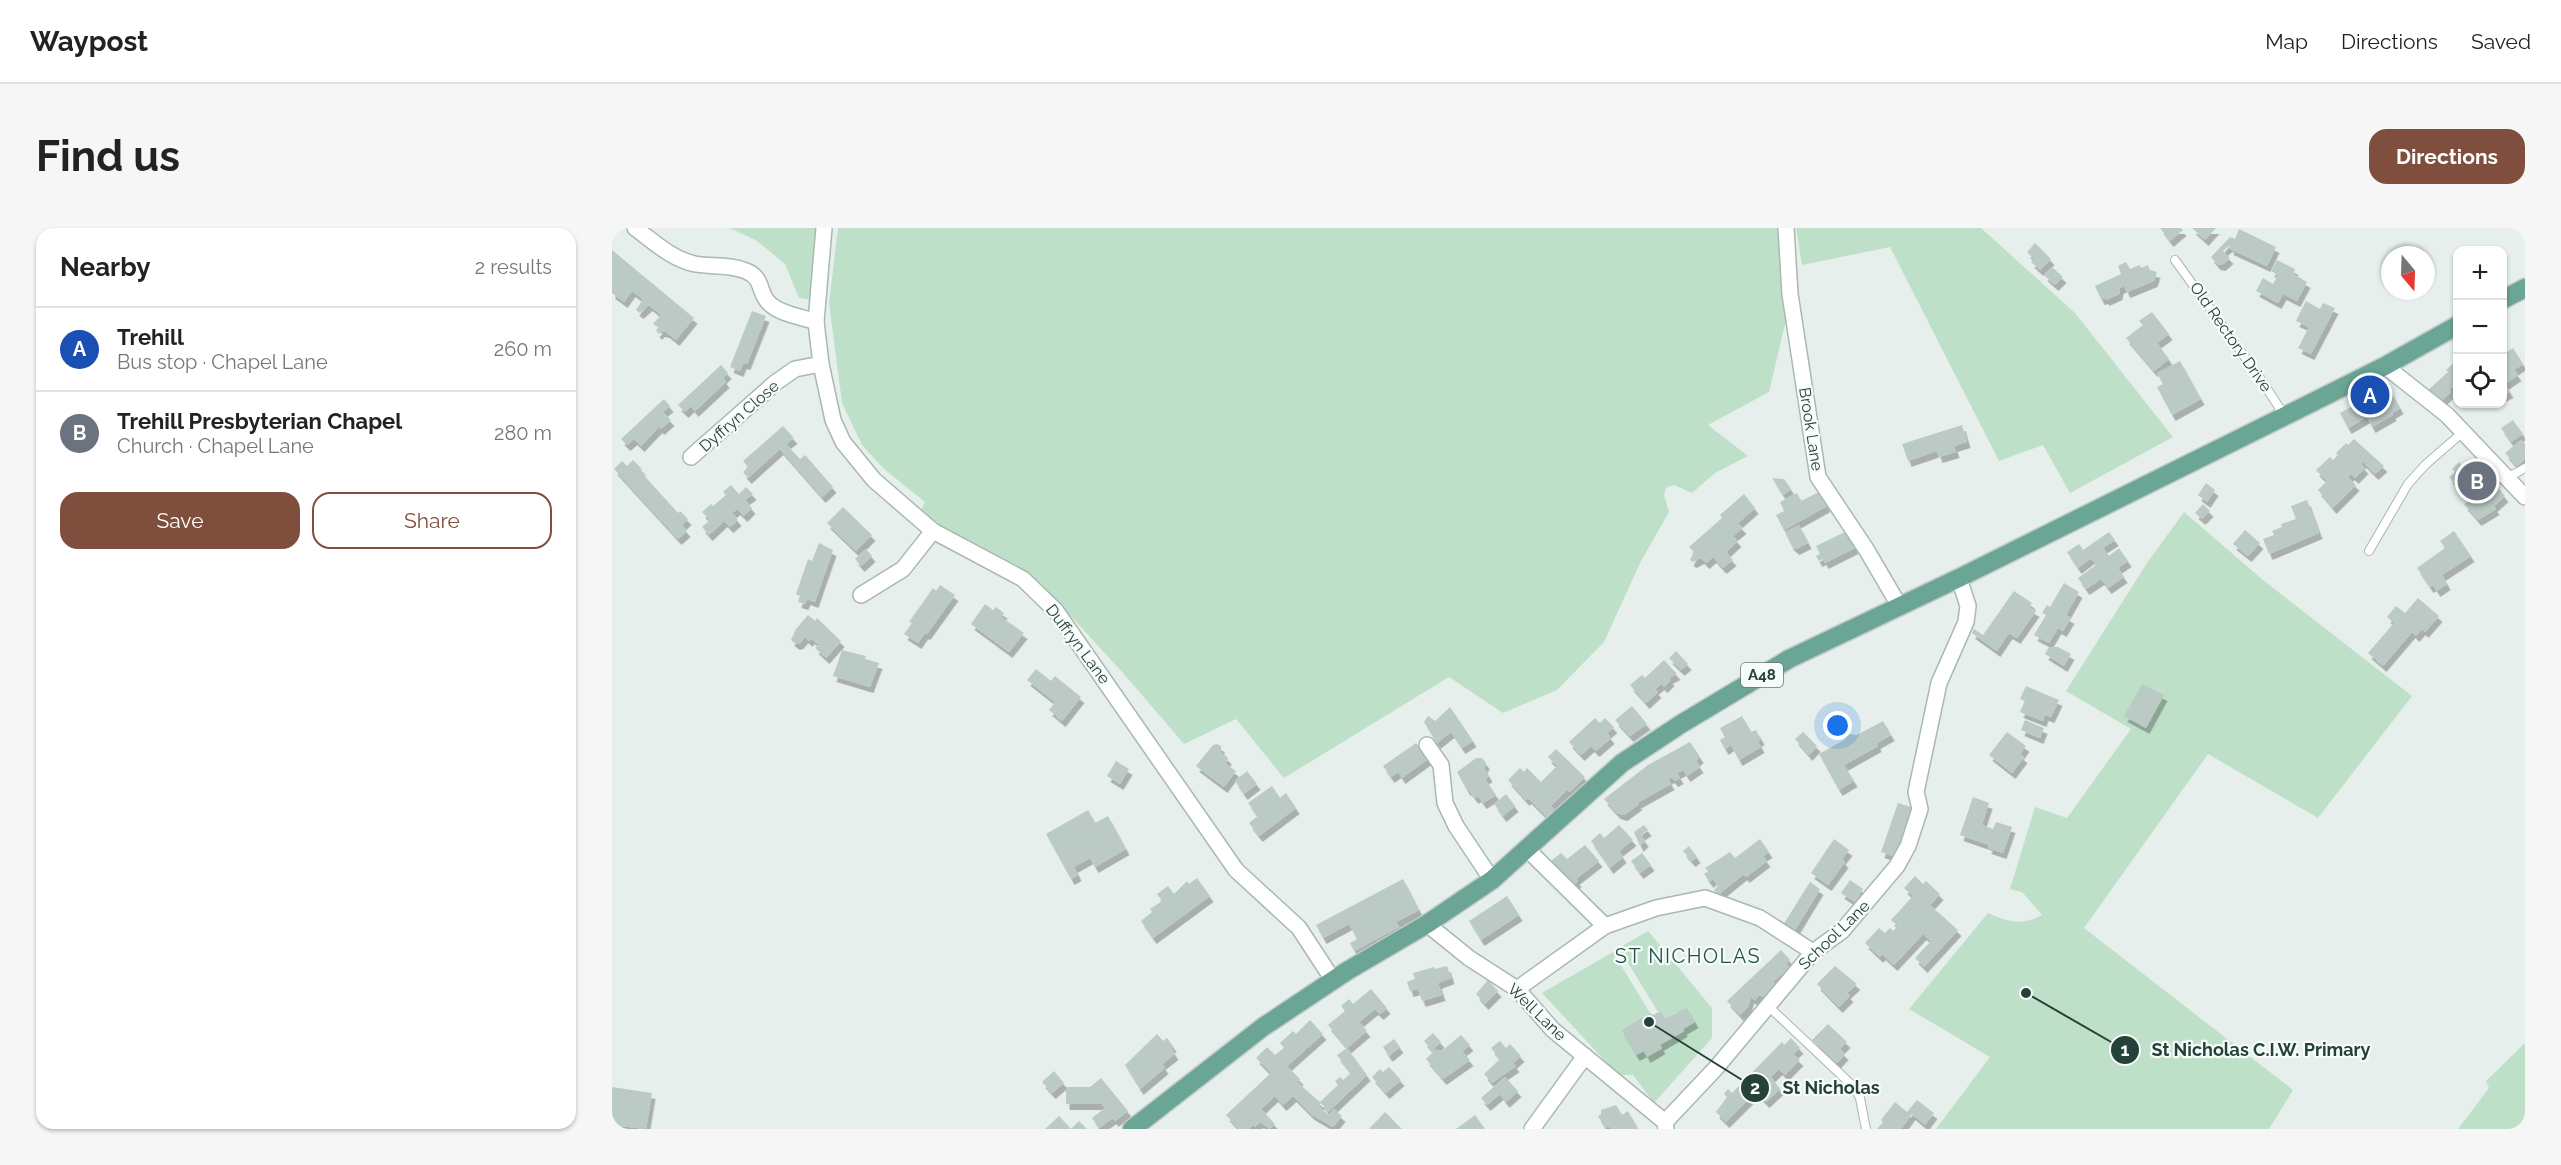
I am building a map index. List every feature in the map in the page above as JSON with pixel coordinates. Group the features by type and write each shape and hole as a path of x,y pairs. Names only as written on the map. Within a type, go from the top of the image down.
{"main road":[{"path":"2507,297 2525,288"},
{"name":"A48","path":"1132,1129 1213,1064 1333,980 1427,924 1492,880 1622,763 1681,724 1789,659 1900,607 2285,416 2385,366 2453,327"}],"street":[{"path":"635,228 668,253 693,264 745,270 762,286 764,296 770,305 816,322"},
{"name":"Duffryn Lane","path":"824,228 816,322 821,364 833,420 843,442 874,480 933,531 1023,579 1056,611 1236,870 1299,928 1333,980"},
{"name":"Brook Lane","path":"1786,228 1790,294 1818,477 1866,549 1900,607"},
{"name":"Dyffryn Close","path":"691,457 775,382 795,369 821,364"},
{"path":"2385,366 2447,415 2525,497"},
{"path":"861,595 903,569 933,531"},
{"name":"School Lane","path":"1666,1125 1813,952 1842,931 1865,906 1897,866 1908,846 1920,809 1916,792 1939,683 1966,622 1968,606 1959,578"},
{"path":"1428,745 1441,765 1445,803 1456,826 1492,880"},
{"path":"1527,849 1605,926"},
{"path":"1517,989 1605,926 1656,908 1705,898 1760,918 1813,952"},
{"name":"Well Lane","path":"1427,924 1470,958 1517,989 1553,1030 1666,1125"},
{"path":"1532,1129 1585,1056"}],"lane":[{"name":"Old Rectory Drive","path":"2175,260 2257,373 2285,416"},
{"path":"2369,551 2408,484 2425,465 2463,432"},
{"path":"2507,478 2525,468"},
{"path":"1767,1005 1855,1088 1860,1098 1866,1129"}],"green space":[{"path":"730,228 816,228 812,300 799,298 785,264 757,241"},
{"path":"838,228 1777,228 1787,316 1769,392 1708,425 1748,456 1715,473 1692,493 1674,485 1666,488 1664,495 1669,512 1641,561 1604,642 1557,690 1503,713 1449,677 1284,778 1236,719 1184,744 1123,673 1058,602 1026,571 929,521 920,513 925,502 884,469 862,445 842,403 829,303"},
{"path":"1796,228 1981,228 2075,313 2173,437 2070,493 2043,445 1999,461 1890,247 1802,265"},
{"path":"2184,512 2263,580 2412,696 2318,818 2208,754 2084,928 2293,1090 2269,1129 1936,1129 1990,1057 1909,1009 1988,913 2015,922 2028,921 2042,915 2022,892 2010,889 2035,807 2067,818 2131,729 2066,691 2147,563"},
{"path":"1648,931 1712,1008 1712,1038 1654,1103 1633,1075 1618,1075 1542,993 1613,952 1650,1013 1621,1030 1636,1055 1644,1051 1648,1056 1662,1049 1660,1045 1684,1031 1676,1012 1665,1018 1661,1011 1658,1012 1619,948"},
{"path":"2525,1043 2525,1129 2458,1129 2489,1088 2486,1081"}],"building":[{"path":"2160,228 2181,228 2183,230 2170,241"},
{"path":"2192,228 2216,228 2205,240"},
{"path":"2239,229 2276,247 2267,266 2230,249 2229,246 2223,251 2230,258 2222,265 2217,264 2211,257 2230,237 2235,239"},
{"path":"2035,243 2051,259 2040,270 2031,262 2034,259 2027,252"},
{"path":"612,250 694,318 676,340 666,332 661,331 659,334 656,331 659,328 653,324 661,315 649,305 640,313 636,310 643,299 632,291 624,302 612,293"},
{"path":"2277,260 2295,269 2293,274 2307,282 2297,301 2283,294 2278,303 2256,291 2263,278 2273,284 2278,275 2271,271"},
{"path":"2126,262 2130,269 2148,265 2150,270 2157,272 2154,281 2127,292 2124,286 2120,288 2119,294 2106,300 2101,299 2095,286 2121,274 2118,266"},
{"path":"2052,267 2063,277 2055,285 2044,275"},
{"path":"2306,301 2320,309 2323,303 2335,308 2311,354 2298,348 2309,327 2296,321"},
{"path":"752,311 766,316 747,364 743,363 740,371 730,367"},
{"path":"2152,312 2169,334 2157,343 2169,359 2154,371 2126,338 2143,325 2139,321"},
{"path":"2513,348 2523,364 2514,370 2518,375 2507,383 2507,354"},
{"path":"2180,361 2201,399 2172,415 2157,387 2163,384 2157,373"},
{"path":"2453,364 2453,388 2438,404 2426,392 2448,372 2446,370"},
{"path":"721,365 728,373 723,378 726,382 695,411 691,406 685,412 678,405"},
{"path":"2388,387 2400,408 2392,413 2393,415 2372,427 2367,417 2348,428 2340,413"},
{"path":"664,399 670,406 663,412 671,420 661,429 659,427 641,446 634,439 627,445 621,439"},
{"path":"2513,420 2523,434 2511,442 2501,428"},
{"path":"1962,425 1967,442 1954,446 1956,452 1939,457 1937,451 1908,461 1902,444"},
{"path":"783,426 794,438 786,444 800,459 805,455 833,487 822,497 780,449 748,478 743,472 748,467 743,461"},
{"path":"2354,439 2384,466 2375,474 2363,462 2361,464 2365,468 2355,478 2351,474 2348,477 2356,485 2333,508 2318,490 2327,481 2316,470 2330,457 2333,460 2338,455 2336,453 2346,443 2348,445"},
{"path":"2521,440 2525,444 2525,459 2517,466 2505,453"},
{"path":"633,460 678,513 680,511 688,519 682,525 687,531 678,539 614,469 622,461 627,466"},
{"path":"2459,462 2463,467 2469,462 2488,484 2491,480 2505,496 2494,506 2496,509 2478,520 2464,504 2469,501 2449,477 2455,472 2452,469"},
{"path":"1772,478 1784,479 1791,489 1783,495"},
{"path":"2206,483 2215,490 2207,502 2198,495"},
{"path":"731,485 739,494 746,487 753,494 745,500 752,508 744,516 737,509 732,513 738,520 730,527 724,521 709,535 702,527 710,520 702,512 726,495 723,492"},
{"path":"1819,492 1827,506 1784,530 1776,515 1784,511 1780,502 1797,493 1801,501"},
{"path":"1744,494 1755,508 1738,523 1743,528 1733,536 1738,541 1726,552 1733,560 1723,568 1713,557 1706,563 1701,558 1693,562 1690,560 1694,552 1689,547 1722,518 1720,515"},
{"path":"2307,500 2319,533 2269,554 2263,539 2274,535 2272,531 2282,527 2281,524 2296,519 2291,506"},
{"path":"2203,504 2210,511 2202,519 2195,513"},
{"path":"843,507 872,535 856,551 827,523"},
{"path":"1799,525 1808,543 1796,549 1791,545 1785,532"},
{"path":"2245,530 2260,543 2248,556 2233,544"},
{"path":"1847,531 1855,548 1825,563 1823,559 1819,561 1816,556 1820,554 1816,546"},
{"path":"2454,531 2471,556 2442,575 2447,584 2437,591 2433,585 2430,587 2417,568 2445,548 2440,541"},
{"path":"2109,532 2115,540 2103,548 2109,556 2119,548 2128,561 2118,568 2124,577 2108,588 2101,579 2086,589 2078,578 2096,565 2091,558 2078,568 2067,552 2079,544 2083,550"},
{"path":"819,543 833,550 815,602 807,599 805,604 798,602 800,596 796,594 808,559 812,561"},
{"path":"866,549 872,556 861,566 855,559"},
{"path":"2064,583 2079,592 2066,615 2071,618 2063,631 2058,628 2049,643 2034,635 2046,615 2042,613 2047,605 2050,607"},
{"path":"940,585 955,595 918,643 904,634 912,623 909,622 933,588 936,591"},
{"path":"2014,591 2032,603 2029,607 2036,611 2017,638 2009,633 1997,651 1972,633 1974,629 1983,635"},
{"path":"2418,598 2439,616 2425,632 2422,629 2416,636 2412,632 2383,666 2368,653 2394,623 2387,617 2396,606 2405,613"},
{"path":"985,604 993,610 996,607 1004,613 1001,617 1024,633 1009,652 971,624"},
{"path":"808,615 815,621 817,618 841,641 826,658 815,648 819,645 811,638 809,641 805,637 796,644 791,640 796,629"},
{"path":"2049,647 2058,647 2071,654 2064,666 2045,654"},
{"path":"842,650 866,656 865,659 879,663 870,687 833,676"},
{"path":"1676,651 1688,664 1681,670 1669,658"},
{"path":"1664,660 1677,674 1669,678 1671,680 1664,687 1661,684 1655,689 1658,692 1646,703 1630,685 1642,675 1645,678"},
{"path":"1036,669 1051,681 1055,676 1081,697 1062,721 1049,710 1055,702 1027,680"},
{"path":"2142,684 2164,695 2146,728 2124,716"},
{"path":"2026,686 2059,700 2051,717 2045,715 2043,721 2020,712 2025,701 2020,699"},
{"path":"1632,706 1647,724 1630,736 1615,720"},
{"path":"1450,707 1473,741 1462,748 1451,732 1437,743 1424,722 1428,716 1435,721"},
{"path":"1742,716 1751,732 1756,730 1761,739 1758,741 1761,747 1739,760 1731,745 1725,749 1720,740 1725,737 1720,728"},
{"path":"1595,718 1600,723 1605,718 1614,727 1607,733 1611,738 1596,751 1591,746 1581,755 1569,742"},
{"path":"2025,720 2044,728 2040,738 2021,730"},
{"path":"1883,721 1891,735 1877,743 1878,746 1844,765 1854,781 1839,790 1819,754 1844,740 1849,734 1857,735"},
{"path":"1803,732 1817,746 1809,755 1795,739"},
{"path":"2007,732 2026,746 2020,754 2024,757 2012,773 1989,755"},
{"path":"1690,742 1700,757 1696,761 1700,767 1687,776 1683,770 1677,773 1680,778 1675,781 1671,777 1668,779 1671,784 1637,803 1639,804 1624,815 1617,813 1604,799 1648,765"},
{"path":"1416,743 1428,759 1402,778 1398,772 1391,777 1383,766"},
{"path":"1213,745 1221,746 1221,752 1228,758 1226,764 1236,771 1224,787 1196,766"},
{"path":"1556,749 1585,777 1551,806 1554,809 1547,817 1528,798 1526,800 1508,780 1520,768 1524,772 1527,768 1541,782 1557,766 1548,757"},
{"path":"1476,758 1482,758 1486,763 1484,768 1489,776 1485,779 1496,795 1483,803 1478,796 1475,798 1467,790 1457,772"},
{"path":"1116,761 1129,769 1120,784 1107,776"},
{"path":"1247,771 1257,784 1244,794 1235,781"},
{"path":"1272,786 1280,798 1286,793 1296,808 1259,836 1249,823 1258,816 1248,803"},
{"path":"1506,794 1515,806 1503,816 1494,804"},
{"path":"1973,797 1989,803 1982,825 1993,829 1996,822 2012,827 2003,853 1988,848 1989,845 1960,835"},
{"path":"1898,803 1914,808 1896,857 1881,852"},
{"path":"1088,810 1095,823 1108,816 1126,849 1095,867 1090,858 1074,867 1078,875 1071,879 1046,834"},
{"path":"1619,825 1633,840 1619,851 1623,857 1610,868 1591,841 1600,833 1604,838"},
{"path":"1644,825 1648,830 1641,835 1645,841 1640,846 1634,832"},
{"path":"1760,839 1769,852 1763,856 1767,861 1746,877 1744,874 1718,895 1714,890 1718,886 1713,879 1710,882 1704,874 1708,871 1705,868 1730,852 1735,858"},
{"path":"1834,839 1849,850 1842,859 1845,862 1828,885 1811,873"},
{"path":"1585,845 1599,861 1576,879 1578,881 1572,887 1551,861 1561,853 1567,859"},
{"path":"1689,846 1697,857 1692,861 1683,851"},
{"path":"1642,853 1651,865 1640,873 1631,861"},
{"path":"1915,876 1923,884 1926,881 1940,894 1930,905 1958,930 1924,967 1915,958 1931,941 1923,934 1894,965 1882,954 1880,957 1865,943 1879,928 1885,933 1890,928 1893,931 1898,926 1891,920 1913,896 1904,888"},
{"path":"1197,878 1210,896 1153,938 1141,921 1152,912 1150,909 1162,901 1157,894 1168,886 1174,894 1187,881 1189,884"},
{"path":"1403,879 1419,910 1396,922 1399,927 1354,951 1350,943 1357,939 1349,924 1323,938 1316,925"},
{"path":"1850,880 1863,889 1855,902 1841,893"},
{"path":"1810,882 1820,889 1794,932 1783,925"},
{"path":"1507,896 1519,915 1481,940 1469,921"},
{"path":"1781,950 1790,960 1786,964 1789,967 1773,982 1775,985 1763,997 1760,995 1754,1000 1751,997 1748,1007 1740,1015 1727,1001"},
{"path":"1447,966 1451,978 1438,983 1442,995 1422,1001 1418,989 1410,991 1407,982 1415,979 1413,973"},
{"path":"1835,966 1857,984 1847,993 1850,996 1839,1007 1817,984"},
{"path":"1488,980 1498,991 1485,1004 1476,994"},
{"path":"1371,989 1387,1008 1380,1014 1375,1009 1359,1022 1367,1031 1347,1048 1328,1025 1345,1011 1341,1006 1349,999 1353,1004"},
{"path":"1687,1008 1695,1022 1660,1045 1662,1048 1647,1057 1644,1051 1636,1055 1621,1030 1650,1013 1653,1015 1661,1011 1665,1018"},
{"path":"1310,1020 1323,1034 1287,1066 1300,1079 1297,1082 1320,1102 1338,1085 1335,1081 1340,1077 1343,1080 1351,1073 1337,1055 1347,1048 1367,1075 1328,1112 1321,1103 1318,1106 1329,1115 1334,1109 1342,1116 1333,1127 1311,1114 1293,1096 1283,1105 1275,1096 1261,1109 1275,1124 1270,1129 1260,1122 1249,1129 1239,1129 1226,1115 1271,1073 1256,1058 1267,1047 1275,1055 1284,1048 1280,1043 1293,1031 1296,1034"},
{"path":"1828,1024 1847,1042 1840,1049 1845,1054 1837,1063 1812,1040"},
{"path":"1433,1033 1441,1042 1434,1048 1436,1050 1443,1050 1461,1035 1470,1045 1462,1051 1470,1060 1443,1079 1426,1059 1433,1052 1424,1041"},
{"path":"1157,1034 1163,1041 1167,1038 1175,1054 1162,1064 1165,1068 1140,1089 1125,1065"},
{"path":"1791,1038 1800,1048 1793,1054 1800,1060 1785,1075 1779,1069 1771,1077 1780,1089 1766,1102 1756,1092 1726,1122 1716,1112 1727,1097 1724,1094 1728,1089 1732,1093 1782,1042 1784,1045"},
{"path":"1394,1039 1400,1047 1389,1056 1383,1047"},
{"path":"1500,1041 1506,1048 1510,1044 1521,1056 1513,1063 1516,1066 1492,1083 1484,1074 1500,1059 1491,1048"},
{"path":"1389,1067 1401,1080 1386,1093 1372,1077 1380,1069 1383,1072"},
{"path":"1054,1071 1064,1083 1052,1093 1042,1082"},
{"path":"1505,1077 1518,1091 1506,1102 1500,1094 1487,1105 1481,1098"},
{"path":"1101,1078 1128,1111 1115,1121 1113,1118 1099,1128 1092,1118 1105,1108 1102,1104 1066,1104 1066,1087 1090,1087"},
{"path":"612,1087 652,1093 646,1129 612,1125"},
{"path":"1917,1100 1934,1113 1925,1125 1912,1114 1901,1129 1877,1129 1895,1102 1907,1112"},
{"path":"1616,1105 1622,1115 1628,1111 1638,1129 1611,1129 1609,1126 1605,1128 1598,1116 1601,1110"},
{"path":"1385,1112 1402,1129 1369,1129"},
{"path":"1475,1115 1485,1129 1456,1129"},
{"path":"1059,1116 1071,1129 1045,1129"},
{"path":"1079,1121 1087,1129 1071,1129"}],"place":[{"name":"Trehill","path":"2370,395"},
{"name":"Trehill Presbyterian Chapel","path":"2477,481"},
{"name":"St Nicholas C.I.W. Primary","path":"2026,993"},
{"name":"St Nicholas","path":"1649,1022"}],"district":[{"name":"ST NICHOLAS","path":"1688,956"}]}
